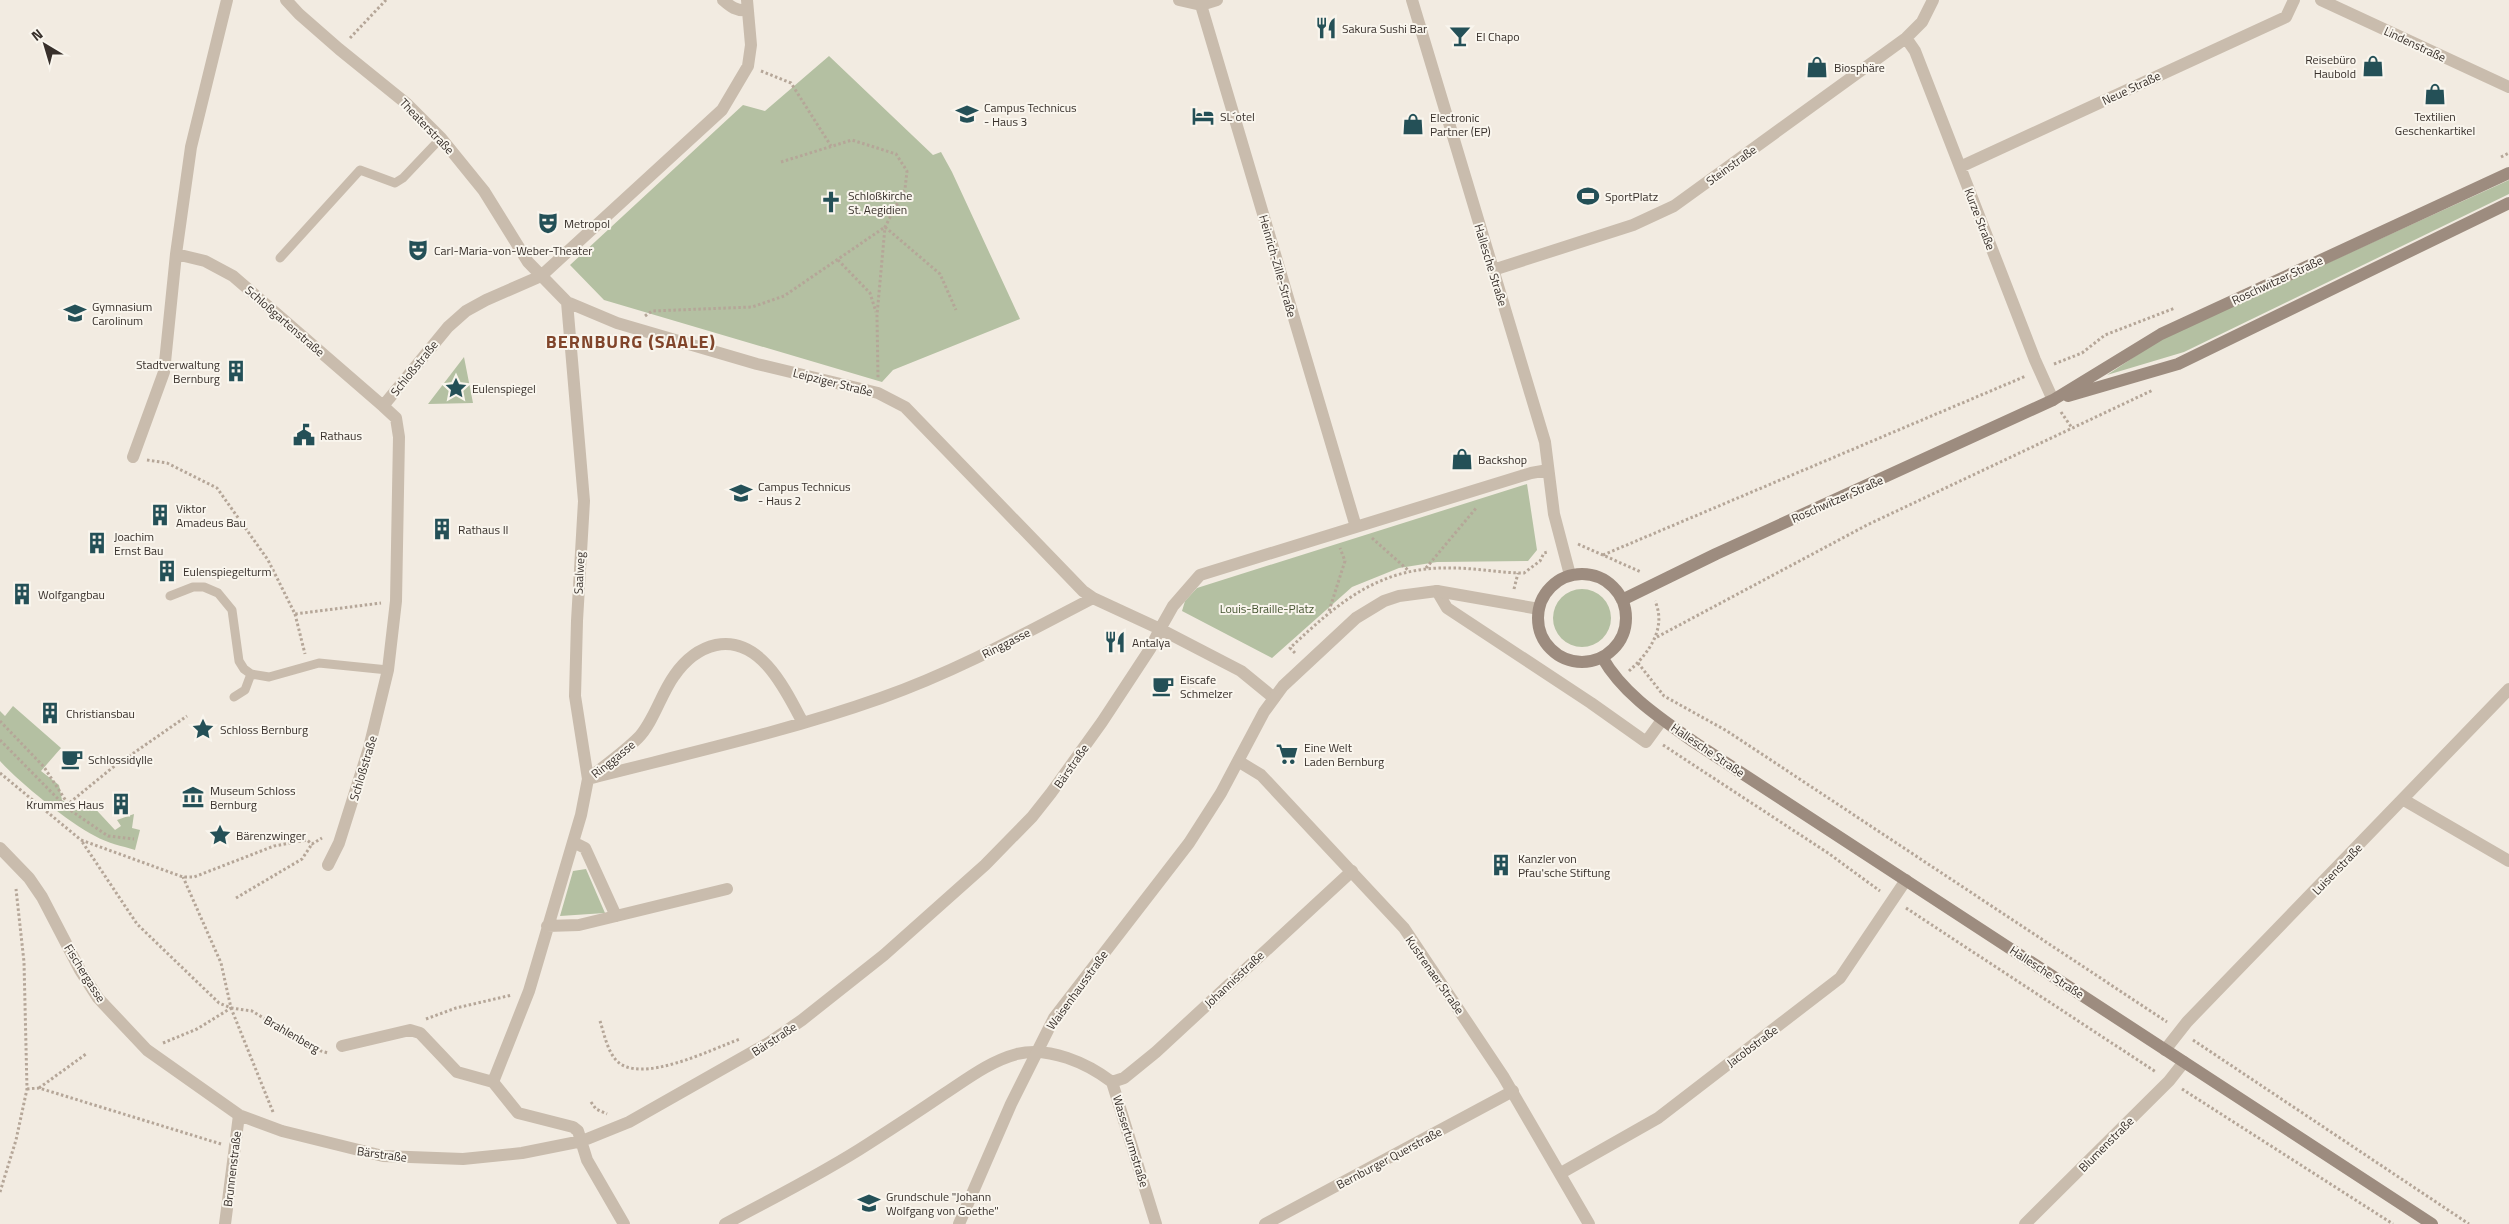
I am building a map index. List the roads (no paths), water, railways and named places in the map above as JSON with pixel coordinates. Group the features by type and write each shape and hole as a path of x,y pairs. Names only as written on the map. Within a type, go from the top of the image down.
{"main road":[{"name":"Roschwitzer Straße","path":"1622,600 1716,554 2053,400 2160,334 2509,173"},
{"name":"Roschwitzer Straße","path":"2053,400 2178,364 2509,203"},
{"path":"1582,574 1600,578 1615,589 1622,600 1626,619 1624,633 1613,649 1602,657 1578,662 1566,659 1555,653 1540,633 1539,609 1550,588 1570,576 1582,574"},
{"name":"Hallesche Straße","path":"1602,657 1631,693 1662,720 2432,1224"}],"street":[{"path":"134,457 164,372 176,254 191,147 227,0"},
{"name":"Theaterstraße","path":"286,0 339,49 407,104 441,138 478,183 528,262 541,276"},
{"path":"723,0 739,10 747,5"},
{"path":"1179,0 1201,5 1217,0"},
{"name":"Hallesche Straße","path":"1412,0 1545,442 1558,532 1570,576"},
{"name":"Steinstraße","path":"1493,270 1633,225 1674,206 1906,38 1922,22 1933,0"},
{"name":"Neue Straße","path":"1960,167 2286,17 2294,0"},
{"name":"Lindenstraße","path":"2321,0 2509,87"},
{"name":"Schloßstraße","path":"328,865 340,843 370,748 388,670 396,601 399,437 396,418 383,406 448,327 466,311 541,276 722,110 748,66 751,46 747,5"},
{"name":"Heinrich-Zille-Straße","path":"1201,5 1356,527"},
{"name":"Kurze Straße","path":"1906,38 1915,51 2039,370 2053,400"},
{"name":"Schloßgartenstraße","path":"176,254 205,261 233,276 383,406"},
{"name":"Leipziger Straße","path":"541,276 567,302 617,323 757,364 878,393 905,407 922,422 1069,578 1093,598"},
{"name":"Saalweg","path":"493,1082 529,991 573,842 588,779 575,696 576,621 584,501 567,302"},
{"path":"1160,629 1172,606 1200,575 1531,473 1548,470"},
{"path":"1238,761 1274,698 1283,686 1340,631 1368,610 1399,596 1437,591 1539,609"},
{"name":"Hallesche Straße","path":"1437,591 1447,608 1592,702 1646,742 1662,720"},
{"path":"1093,598 1160,629 1241,671 1274,698"},
{"name":"Ringgasse","path":"588,779 803,723 882,698 951,670 1093,598"},
{"name":"Bärstraße","path":"239,1115 282,1131 353,1150 408,1158 486,1158 582,1141 629,1122 770,1042 831,998 914,928 1014,837 1046,799 1129,681 1150,649 1160,629"},
{"name":"Ringgasse","path":"588,779 639,737 680,668 694,654 711,646 724,643 738,645 761,658 787,694 803,723"},
{"name":"Luisenstraße","path":"2166,1050 2180,1030 2404,800 2509,689"},
{"name":"Kustrenaer Straße","path":"1238,761 1261,775 1404,928 1513,1091 1589,1224"},
{"name":"Waisenhausstraße","path":"959,1224 1035,1052 1054,1018 1189,843 1205,820 1238,761"},
{"path":"2404,800 2509,861"},
{"path":"573,842 585,848 616,916"},
{"name":"Fischergasse","path":"0,848 29,878 42,896 80,970 98,998 147,1050 239,1115"},
{"name":"Johannisstraße","path":"1112,1082 1124,1078 1156,1052 1352,871"},
{"name":"Jacobstraße","path":"1561,1173 1658,1118 1832,985 1845,972 1906,880"},
{"path":"547,926 579,926 727,889"},
{"path":"342,1046 410,1030 420,1033 457,1072 493,1082 518,1113 526,1117 572,1127 578,1131 587,1160 624,1224"},
{"path":"725,1224 837,1164 976,1073 1017,1054 1035,1052"},
{"name":"Wasserturmstraße","path":"1035,1052 1066,1057 1097,1070 1112,1082 1156,1224"},
{"name":"Blumenstraße","path":"2025,1224 2169,1081 2184,1062"},
{"name":"Bernburger Querstraße","path":"1265,1224 1513,1091"},
{"name":"Brunnenstraße","path":"225,1224 239,1115"}],"lane":[{"path":"280,258 360,170 395,183 403,178 441,138"},
{"path":"170,596 192,587 204,587 218,593 232,610 239,662 244,669 252,674 269,677 319,662 388,670"},
{"path":"234,697 245,690 252,674"}],"place":[{"name":"Sakura Sushi Bar","path":"1326,28"},
{"name":"El Chapo","path":"1460,36"},
{"name":"Reisebüro Haubold","path":"2373,66"},
{"name":"Biosphäre","path":"1817,67"},
{"name":"Textilien Geschenkartikel","path":"2435,94"},
{"name":"Campus Technicus - Haus 3","path":"967,114"},
{"name":"SL´otel","path":"1203,116"},
{"name":"Electronic Partner (EP)","path":"1413,124"},
{"name":"SportPlatz","path":"1588,196"},
{"name":"Schloßkirche St. Aegidien","path":"831,202"},
{"name":"Metropol","path":"548,223"},
{"name":"Carl-Maria-von-Weber-Theater","path":"418,250"},
{"name":"Gymnasium Carolinum","path":"75,313"},
{"name":"Stadtverwaltung Bernburg","path":"236,371"},
{"name":"Eulenspiegel","path":"456,388"},
{"name":"Rathaus","path":"304,435"},
{"name":"Backshop","path":"1462,459"},
{"name":"Campus Technicus - Haus 2","path":"741,493"},
{"name":"Viktor Amadeus Bau","path":"160,515"},
{"name":"Rathaus II","path":"442,529"},
{"name":"Joachim Ernst Bau","path":"97,543"},
{"name":"Eulenspiegelturm","path":"167,571"},
{"name":"Wolfgangbau","path":"22,594"},
{"name":"Antalya","path":"1115,642"},
{"name":"Eiscafe Schmelzer","path":"1163,686"},
{"name":"Christiansbau","path":"50,713"},
{"name":"Schloss Bernburg","path":"203,729"},
{"name":"Eine Welt Laden Bernburg","path":"1287,754"},
{"name":"Schlossidylle","path":"72,759"},
{"name":"Museum Schloss Bernburg","path":"193,797"},
{"name":"Krummes Haus","path":"121,804"},
{"name":"Bärenzwinger","path":"220,835"},
{"name":"Kanzler von Pfau'sche Stiftung","path":"1501,865"},
{"name":"Grundschule \"Johann Wolfgang von Goethe\"","path":"869,1203"}],"district":[{"name":"BERNBURG (SAALE)","path":"631,341"}],"park label":[{"name":"Louis-Braille-Platz","path":"1267,608"}]}
